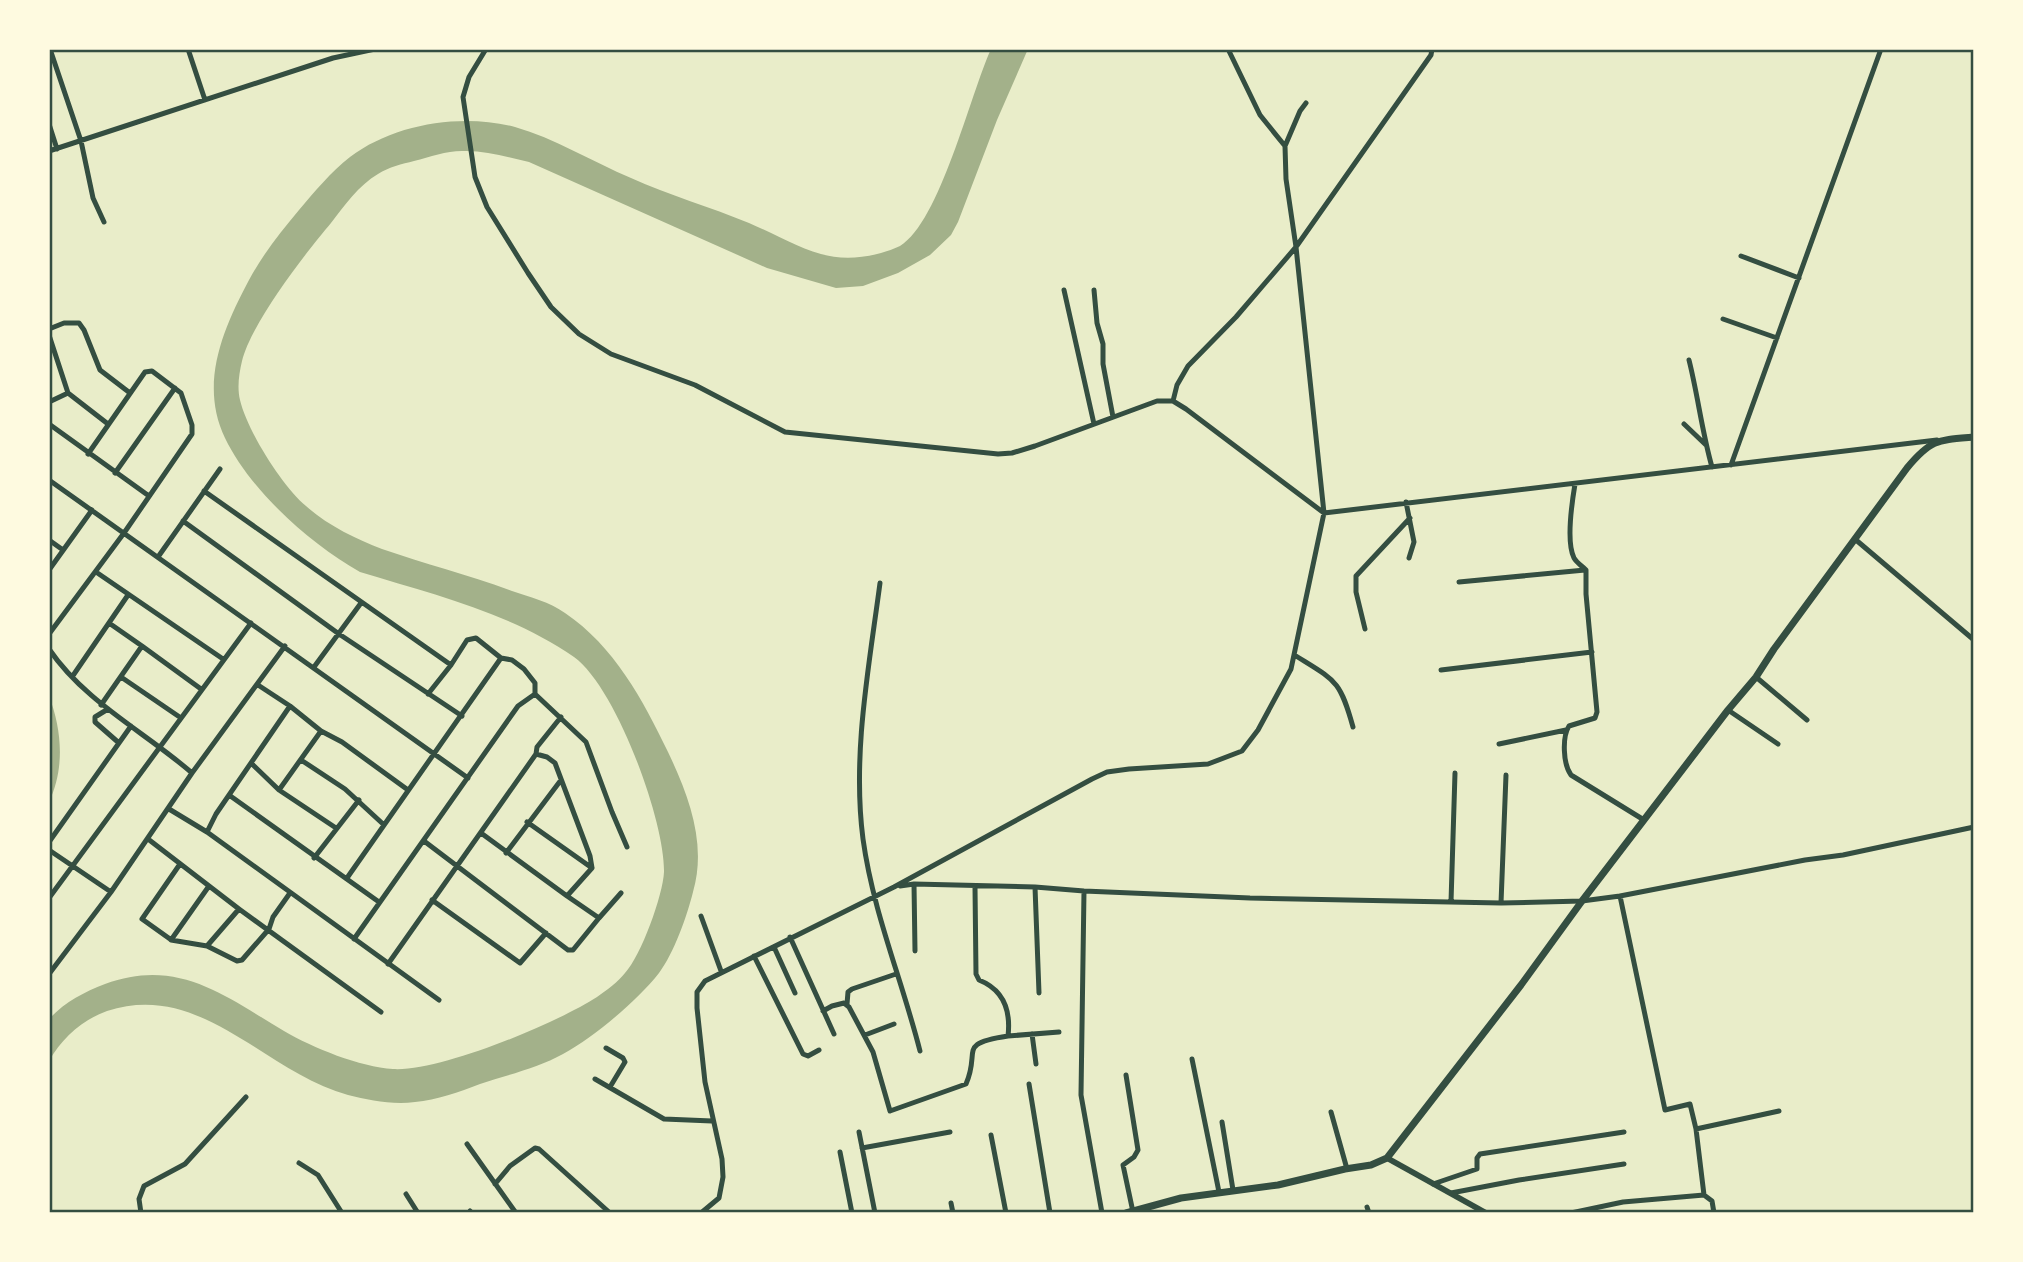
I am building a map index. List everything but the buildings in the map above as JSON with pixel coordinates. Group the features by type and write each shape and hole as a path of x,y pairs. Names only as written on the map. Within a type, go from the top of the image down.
{"main road":[{"path":"1130,1212 1181,1198 1278,1185 1371,1165 1387,1158 1728,710 1756,677 1907,468 1937,440 1974,437"}],"street":[{"path":"50,49 81,141 93,198 104,222"},
{"path":"188,49 205,100"},
{"path":"49,151 333,58 375,49"},
{"path":"486,49 469,78 463,97 475,177 487,207 551,307 593,345 695,385 786,432 998,454 1012,453 1157,401 1173,401 1236,445 1324,513 1937,440"},
{"path":"1228,49 1260,115 1285,146"},
{"path":"1173,401 1177,385 1188,366 1236,317 1296,247 1431,55 1432,49"},
{"path":"1731,465 1881,49"},
{"path":"701,1213 719,1198 723,1177 698,1021 697,992 705,981 894,887 1107,772 1208,764 1242,751 1258,730 1292,669 1324,513 1296,247 1286,179 1285,146 1306,103"},
{"path":"49,124 57,149"},
{"path":"1741,256 1799,278"},
{"path":"1064,290 1094,424"},
{"path":"1094,290 1097,323 1103,344 1102,364 1113,417"},
{"path":"1723,319 1777,338"},
{"path":"49,329 64,323 79,323 100,370 130,393"},
{"path":"49,335 68,393 108,424"},
{"path":"1689,360 1712,467"},
{"path":"49,634 124,533 193,431 182,396 175,388 148,371 142,375 88,454"},
{"path":"115,473 175,388"},
{"path":"49,402 68,393"},
{"path":"49,424 149,496"},
{"path":"1684,424 1706,445"},
{"path":"158,558 220,469"},
{"path":"49,480 468,778"},
{"path":"1499,744 1566,730 1569,726 1595,718 1597,712 1586,570 1575,560 1572,552 1574,484"},
{"path":"204,491 451,665"},
{"path":"1406,502 1414,542 1409,558"},
{"path":"50,565 92,510"},
{"path":"1364,629 1356,592 1356,576 1410,517"},
{"path":"183,521 339,634 462,716"},
{"path":"49,540 63,550"},
{"path":"1856,540 1974,640"},
{"path":"1459,582 1586,570"},
{"path":"96,572 223,659"},
{"path":"880,583 861,735 858,788 863,841 874,896 920,1051"},
{"path":"72,677 128,595"},
{"path":"314,667 361,603"},
{"path":"109,623 201,689"},
{"path":"49,898 251,623"},
{"path":"428,694 471,638 476,638 501,659 512,660 530,675 535,683 535,694 586,742 627,847"},
{"path":"102,705 142,646"},
{"path":"49,974 111,892 192,773 285,646"},
{"path":"49,649 72,677 102,705 162,747 192,773"},
{"path":"1441,670 1592,652"},
{"path":"1296,656 1333,679 1345,700 1353,727"},
{"path":"347,878 501,659"},
{"path":"121,677 181,718"},
{"path":"1756,677 1807,720"},
{"path":"258,685 408,790"},
{"path":"354,939 518,706 535,694"},
{"path":"207,832 216,814 290,706"},
{"path":"108,709 94,720 119,743"},
{"path":"1728,710 1778,744"},
{"path":"388,964 536,754 537,747 561,717"},
{"path":"49,842 131,726"},
{"path":"1566,730 1566,765 1569,773 1644,820"},
{"path":"279,790 321,731"},
{"path":"536,754 555,763 586,843 592,868"},
{"path":"301,760 359,800 383,824"},
{"path":"251,764 279,790 337,828"},
{"path":"1451,902 1455,773"},
{"path":"1501,903 1506,775"},
{"path":"506,853 561,780"},
{"path":"229,795 379,902"},
{"path":"314,858 359,800"},
{"path":"169,809 207,832 439,1000"},
{"path":"527,822 592,868"},
{"path":"894,887 914,884 1035,887 1250,898 1501,903 1582,901 1620,897 1805,860 1843,855 1974,827"},
{"path":"481,832 506,853 599,918"},
{"path":"148,839 381,1012"},
{"path":"424,841 571,951 621,893"},
{"path":"49,850 111,892"},
{"path":"180,864 142,919 144,923 178,943 207,946 237,961 242,960 269,929 273,917 290,893"},
{"path":"567,896 592,868"},
{"path":"914,884 915,951"},
{"path":"170,939 209,886"},
{"path":"975,887 976,974 979,980 993,987 1007,1008 1007,1037"},
{"path":"1035,887 1040,993"},
{"path":"1084,891 1081,1095 1102,1213"},
{"path":"1620,897 1665,1110 1690,1104 1696,1129 1704,1195"},
{"path":"432,900 520,963 546,933"},
{"path":"207,946 239,909"},
{"path":"701,916 721,971"},
{"path":"790,937 834,1034"},
{"path":"774,947 795,993"},
{"path":"754,956 803,1054 808,1056 819,1050"},
{"path":"896,974 852,989 848,992 847,1004 873,1052 890,1111 963,1086 969,1076 974,1045 987,1040 1059,1032"},
{"path":"823,1011 832,1006 847,1004"},
{"path":"865,1035 894,1024"},
{"path":"1032,1034 1036,1064"},
{"path":"606,1048 624,1060 610,1087"},
{"path":"1192,1059 1219,1192"},
{"path":"1126,1075 1138,1150 1135,1157 1124,1165 1130,1212"},
{"path":"595,1079 664,1119 712,1121"},
{"path":"1029,1084 1050,1213"},
{"path":"141,1213 139,1199 144,1186 185,1164 246,1097"},
{"path":"1696,1129 1779,1111"},
{"path":"1332,1112 1347,1169"},
{"path":"1222,1122 1233,1189"},
{"path":"859,1132 875,1213"},
{"path":"862,1148 950,1132"},
{"path":"1433,1184 1475,1170 1480,1154 1624,1132"},
{"path":"991,1135 1006,1213"},
{"path":"467,1144 516,1213"},
{"path":"495,1184 510,1167 535,1149 539,1149 610,1213"},
{"path":"840,1152 852,1213"},
{"path":"1387,1158 1486,1213"},
{"path":"299,1163 318,1174 342,1213"},
{"path":"1451,1193 1624,1164"},
{"path":"406,1194 418,1213"},
{"path":"1571,1213 1623,1202 1704,1195 1712,1201 1714,1213"},
{"path":"951,1203 953,1213"}],"shaded area":[{"path":"991,49 1028,49 951,235 930,255 898,273 863,286 836,288 767,268 529,162 487,153 456,151 391,168 364,184 294,270 267,309 256,327 242,361 239,395 250,426 276,472 314,513 372,545 559,609 598,641 625,675 676,769 689,803 697,838 697,874 684,923 670,955 650,984 601,1028 563,1054 522,1071 423,1101 398,1103 372,1100 318,1084 232,1033 203,1018 173,1008 141,1005 107,1011 89,1019 74,1031 49,1061 49,1019 62,1007 105,984 131,977 155,975 200,984 296,1037 352,1061 393,1069 439,1063 527,1032 579,1008 601,994 619,980 631,965 655,910 664,872 656,821 647,789 621,725 590,673 574,657 524,628 470,606 360,572 341,560 301,531 265,496 249,477 225,438 214,397 214,377 223,337 239,299 260,261 323,182 350,157 387,136 407,129 451,122 494,123 544,137 617,172 749,223 812,252 844,258 861,257 900,246 915,233 928,212 953,156"},
{"path":"49,696 57,722 60,749 58,776 49,802"}]}
